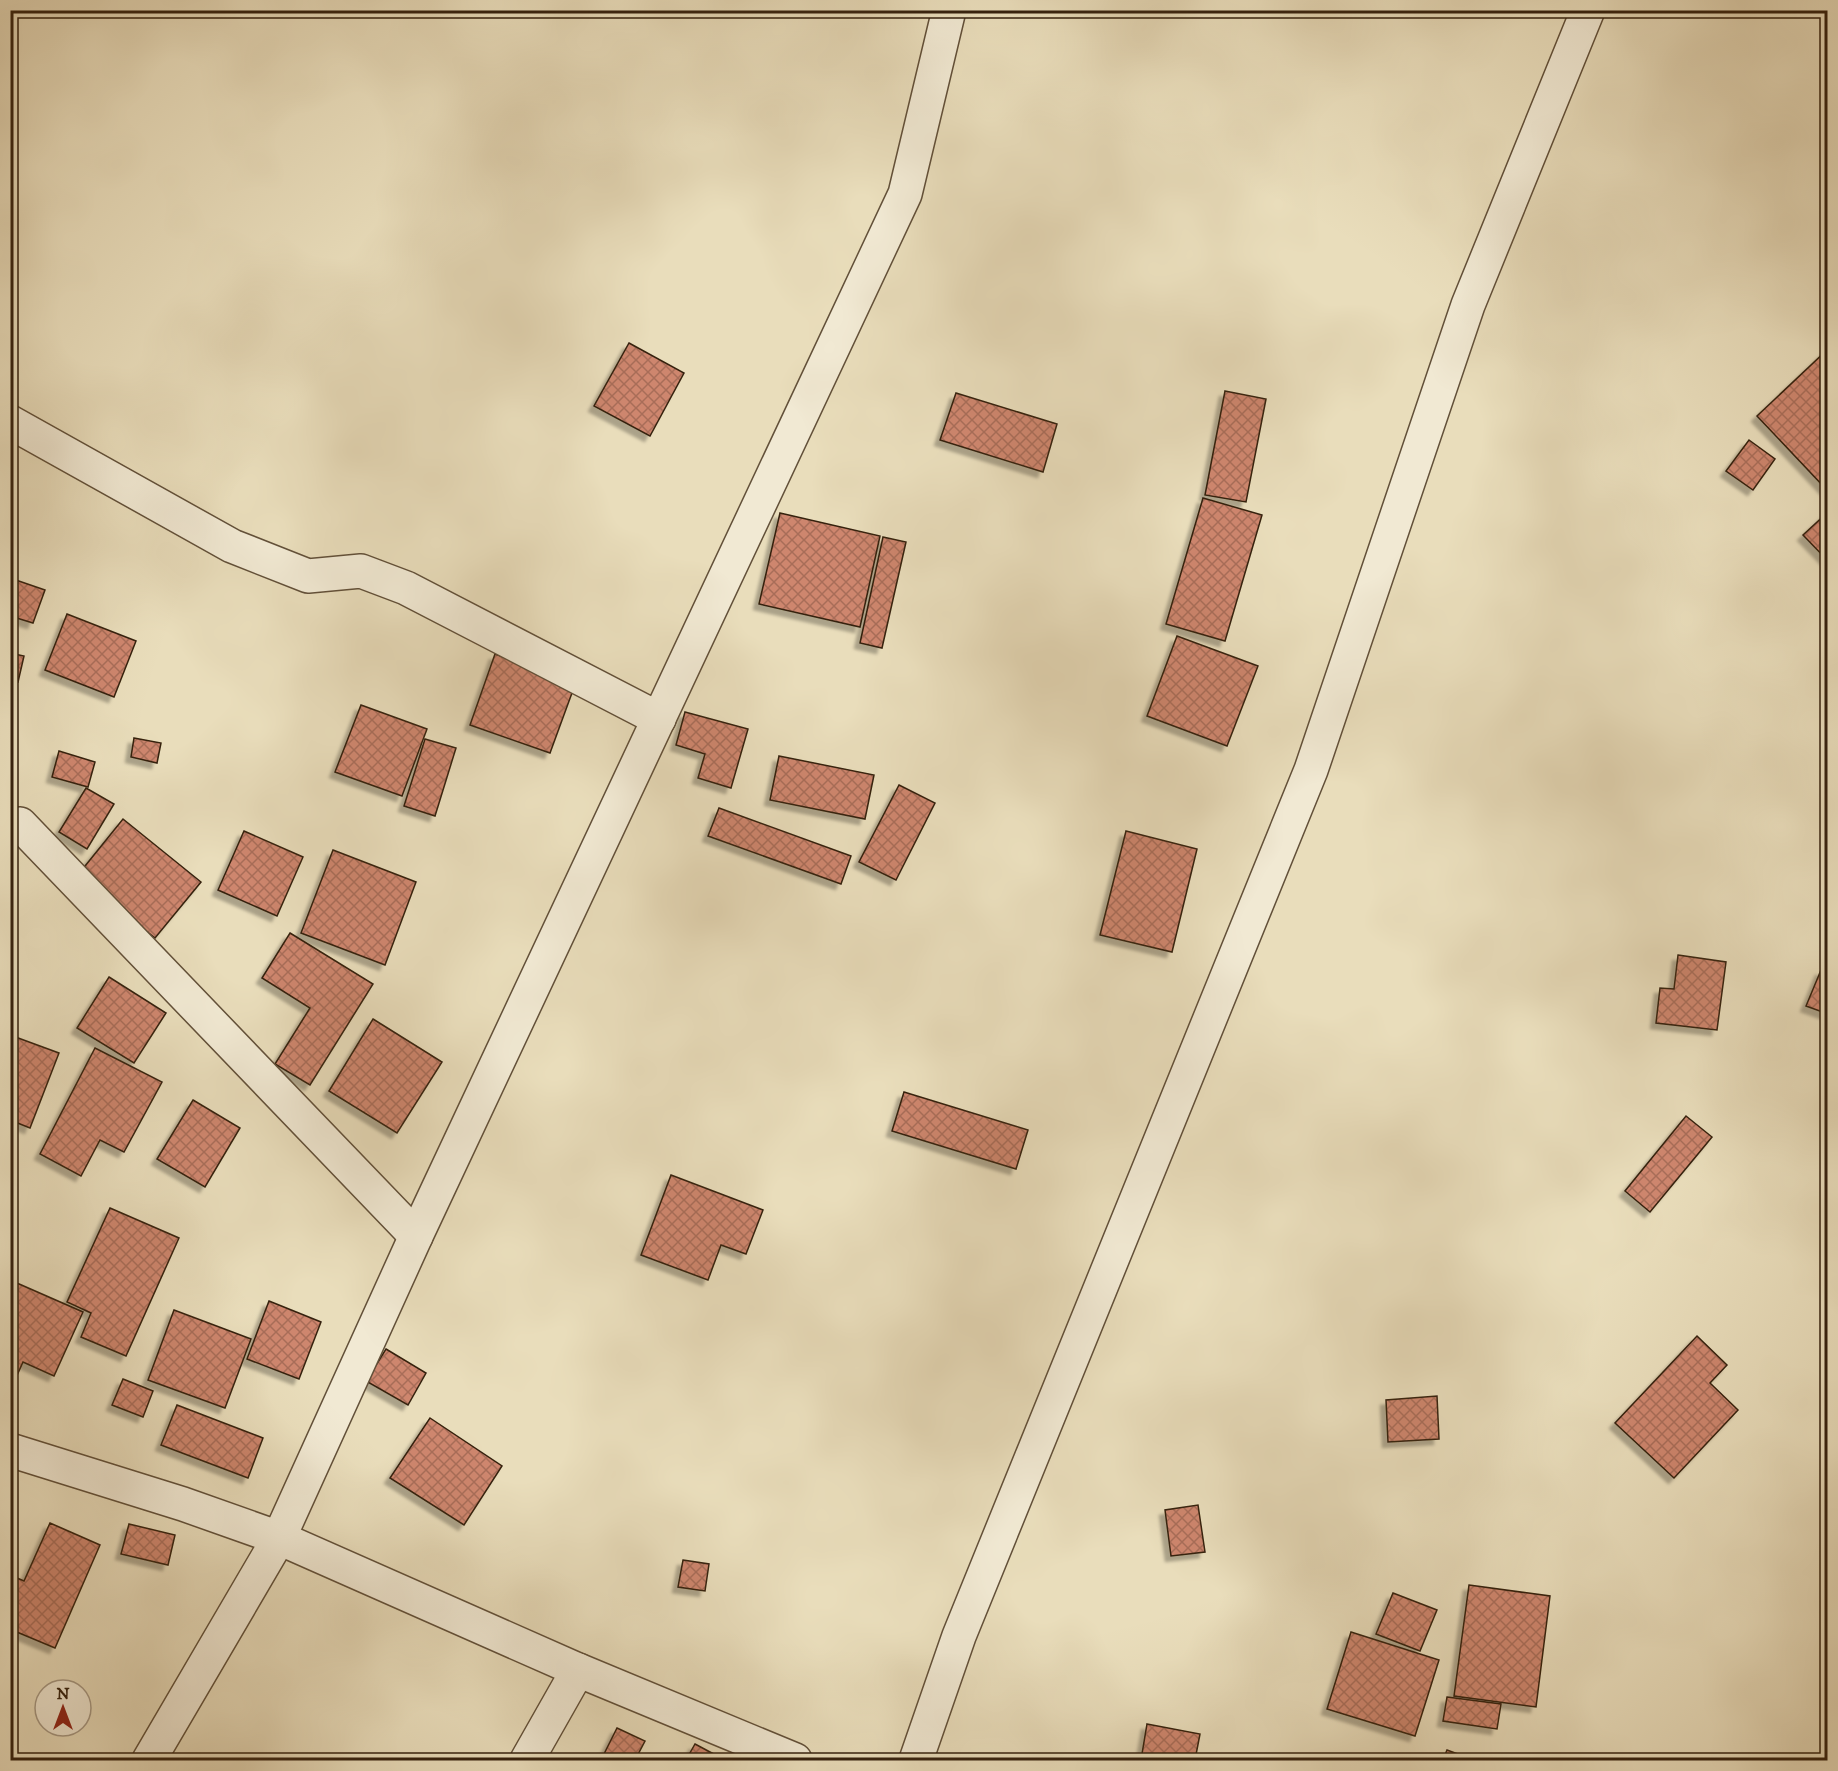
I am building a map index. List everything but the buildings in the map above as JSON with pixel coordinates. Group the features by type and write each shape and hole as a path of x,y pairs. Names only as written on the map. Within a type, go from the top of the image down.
{"street":[{"path":"149,1761 279,1538 416,1236 905,194 949,10"},
{"path":"916,1761 959,1636 1311,770 1468,305 1588,10"},
{"path":"10,422 232,546 308,576 361,571 406,588 659,719"},
{"path":"20,824 416,1236"},
{"path":"10,1450 183,1504 279,1538 578,1670 795,1761"},
{"path":"527,1761 578,1670"}]}
